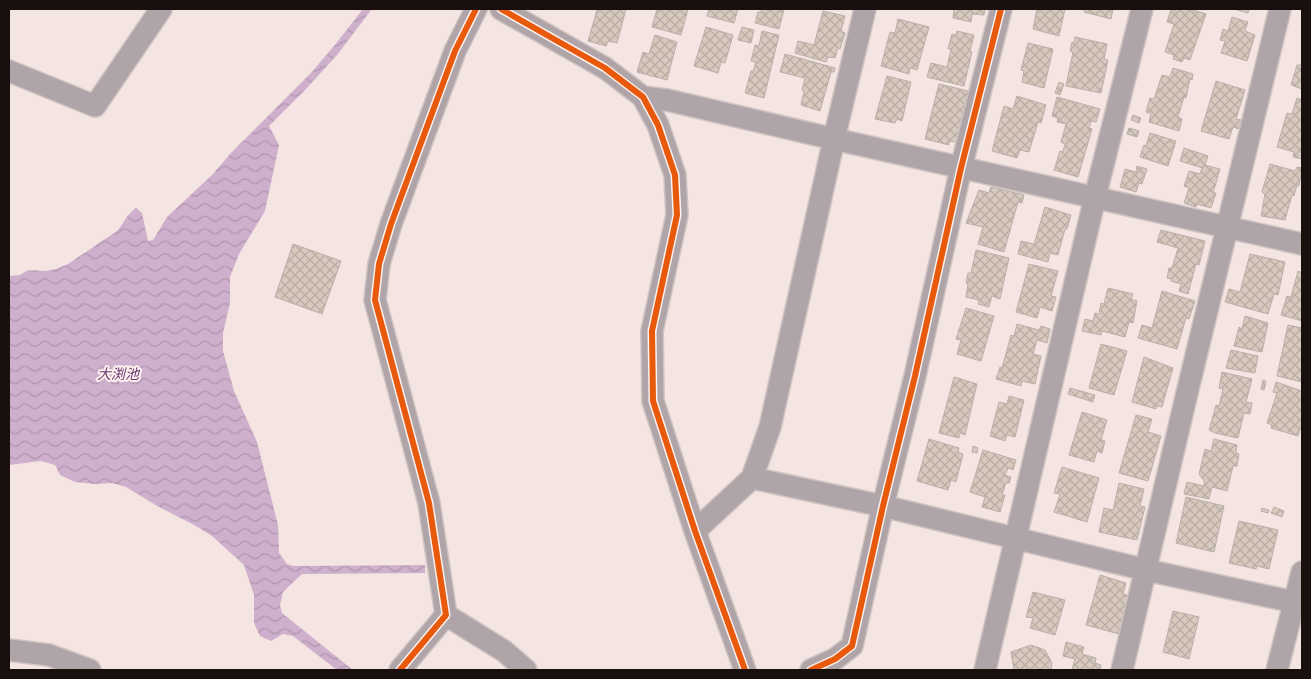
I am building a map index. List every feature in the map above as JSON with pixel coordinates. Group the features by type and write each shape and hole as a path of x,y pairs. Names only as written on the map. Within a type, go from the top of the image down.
{"street":[{"path":"9,71 95,106 161,9"},
{"path":"400,670 446,615 429,503 375,300 379,264 391,224 456,50 476,9"},
{"path":"501,9 605,68 643,97 658,125 675,175 677,215 652,331 653,401 695,531 745,670"},
{"path":"695,531 752,478 770,427 865,9"},
{"path":"811,670 835,659 852,646 961,168 1001,9"},
{"path":"985,670 1094,197 1142,9"},
{"path":"1122,670 1186,393 1228,228 1280,9"},
{"path":"643,97 666,100 1302,244"},
{"path":"752,478 883,506 1146,570 1294,602"},
{"path":"1277,670 1302,572"},
{"path":"446,615 504,652 526,670"},
{"path":"9,650 49,654 90,670"}],"water":[{"name":"大渕池","path":"363,9 372,9 337,55 269,126 279,145 265,211 239,254 230,277 230,303 223,333 223,351 234,391 257,442 278,525 279,553 287,564 294,566 425,565 425,573 302,574 283,592 280,605 282,613 353,670 337,670 293,636 283,634 271,641 260,636 254,623 254,595 244,565 212,536 196,526 126,487 112,483 75,482 60,475 55,465 41,461 9,465 9,276 20,275 28,270 46,271 56,269 68,264 117,231 136,208 142,213 148,241 153,240 167,217 213,174 231,153 310,74"}],"building":[{"path":"601,9 626,9 617,43 608,41 606,46 588,41 597,10 600,11"},
{"path":"657,9 688,9 681,35 652,27"},
{"path":"709,9 738,9 734,23 707,16"},
{"path":"762,9 784,9 779,29 755,23 758,12 761,12"},
{"path":"954,9 985,9 984,15 972,14 971,22 953,18"},
{"path":"1037,9 1065,9 1059,36 1033,29"},
{"path":"1085,9 1113,9 1111,19 1084,12"},
{"path":"1171,9 1178,12 1179,9 1189,9 1206,14 1190,60 1184,58 1182,62 1173,59 1174,55 1165,52 1174,24 1167,22"},
{"path":"1234,9 1249,9 1248,13"},
{"path":"823,11 845,16 841,31 845,33 840,49 838,48 835,58 828,57 826,62 795,53 798,41 814,45"},
{"path":"1232,17 1248,22 1245,31 1255,35 1247,61 1221,53 1225,41 1220,40 1223,29 1228,31"},
{"path":"898,19 929,27 917,70 910,68 909,74 881,66 890,32 895,33"},
{"path":"706,27 733,35 725,63 721,62 718,73 694,66"},
{"path":"742,27 754,30 751,43 738,40"},
{"path":"762,31 779,35 764,98 745,93 751,71 753,71 756,62 751,61 755,45 759,46"},
{"path":"957,31 974,35 964,86 927,77 931,63 947,67 951,49 948,49 952,34 956,35"},
{"path":"655,35 677,42 667,80 637,72 643,52 649,54"},
{"path":"1075,37 1107,44 1104,59 1108,60 1101,93 1066,86 1073,52 1070,51"},
{"path":"1028,43 1053,49 1044,88 1022,82 1024,71 1021,70"},
{"path":"785,54 835,68 834,72 831,72 820,111 801,105 805,78 780,72"},
{"path":"1302,59 1302,89 1291,85 1297,65 1301,65"},
{"path":"1173,68 1193,74 1178,117 1182,119 1179,131 1149,122 1151,114 1146,112 1150,98 1154,99 1162,75 1170,77"},
{"path":"887,76 911,82 902,121 897,119 895,123 875,119"},
{"path":"1216,81 1245,90 1236,119 1241,120 1239,129 1233,127 1229,139 1201,131"},
{"path":"1059,82 1064,84 1060,95 1055,93"},
{"path":"939,84 968,91 956,142 949,141 949,145 925,139"},
{"path":"1017,96 1046,105 1041,123 1038,122 1029,152 1020,150 1017,158 992,151 1004,106 1013,109"},
{"path":"1057,97 1100,109 1096,122 1091,121 1089,128 1092,129 1078,177 1054,170 1060,151 1063,152 1065,144 1061,142 1066,124 1057,122 1058,118 1052,116"},
{"path":"1297,98 1302,100 1302,159 1293,157 1294,152 1277,147 1287,113 1292,114"},
{"path":"1133,115 1141,118 1139,123 1131,120"},
{"path":"1129,128 1139,131 1137,137 1127,134"},
{"path":"1150,133 1176,141 1168,166 1140,157"},
{"path":"1184,148 1208,156 1205,165 1220,169 1211,208 1197,204 1196,207 1184,203 1189,188 1184,186 1189,171 1200,174 1202,168 1180,161"},
{"path":"1270,164 1295,171 1297,167 1302,168 1299,186 1297,185 1294,196 1292,195 1285,220 1261,216 1265,194 1262,192"},
{"path":"1137,166 1147,169 1142,184 1139,183 1136,192 1120,187 1125,169 1136,172"},
{"path":"991,187 1024,195 1022,203 1018,202 1004,252 978,244 983,227 966,223 979,190 989,193"},
{"path":"1045,207 1071,215 1058,255 1050,253 1048,262 1018,254 1021,241 1034,244"},
{"path":"1161,230 1205,241 1199,265 1196,264 1188,294 1179,291 1181,284 1167,278 1169,268 1172,268 1178,248 1157,242"},
{"path":"293,244 341,261 322,314 275,297"},
{"path":"976,250 1009,258 1000,299 992,296 989,307 978,304 979,300 966,297 968,273 971,273"},
{"path":"1250,254 1285,262 1278,295 1274,294 1268,314 1225,302 1229,289 1240,292"},
{"path":"1029,264 1058,271 1051,296 1056,297 1052,311 1040,307 1037,318 1016,312"},
{"path":"1298,271 1302,273 1302,321 1281,315 1287,296 1291,297"},
{"path":"1108,288 1133,294 1131,299 1137,301 1133,323 1129,322 1125,337 1102,331 1101,335 1082,331 1085,319 1093,321 1095,313 1099,314 1101,303 1104,304"},
{"path":"1162,291 1195,301 1189,319 1186,318 1177,349 1138,338 1142,325 1152,328"},
{"path":"966,308 994,316 981,361 957,354 961,340 956,339"},
{"path":"1245,316 1268,323 1262,352 1234,346 1239,327 1242,329"},
{"path":"1017,324 1039,330 1041,326 1050,329 1047,343 1037,340 1033,354 1041,356 1035,384 1022,381 1021,386 996,379 1000,367 1002,368 1011,335 1014,336"},
{"path":"1288,325 1302,328 1302,382 1277,376"},
{"path":"1101,344 1127,351 1114,395 1089,388"},
{"path":"1231,350 1258,356 1255,373 1226,368"},
{"path":"1144,357 1173,368 1162,407 1157,406 1156,409 1132,402"},
{"path":"1222,372 1252,379 1246,402 1252,403 1250,414 1244,413 1238,438 1209,430 1216,405 1219,406 1223,389 1219,388"},
{"path":"954,377 977,384 965,435 960,433 959,438 939,433"},
{"path":"1263,380 1266,381 1264,390 1261,389"},
{"path":"1276,382 1302,391 1302,423 1298,436 1271,428 1272,425 1267,423 1277,393 1273,392"},
{"path":"1070,388 1095,395 1093,402 1068,394"},
{"path":"1009,396 1024,400 1015,437 1007,435 1005,441 990,436 999,402 1007,404"},
{"path":"1082,412 1107,420 1101,440 1105,441 1102,453 1097,451 1094,462 1069,455"},
{"path":"1136,415 1152,419 1148,432 1161,436 1148,481 1119,473"},
{"path":"929,439 959,448 958,452 963,454 956,482 951,480 948,490 917,481"},
{"path":"1214,439 1237,445 1236,453 1239,454 1237,466 1233,466 1227,491 1212,487 1209,499 1184,494 1187,482 1204,486 1204,481 1199,474 1205,449 1211,451"},
{"path":"973,446 978,448 977,453 972,452"},
{"path":"983,450 1016,460 1013,470 1008,468 1005,475 1011,477 1009,483 1006,483 1002,495 1005,495 1000,512 982,507 985,497 970,492"},
{"path":"1062,467 1099,478 1087,522 1054,512 1060,494 1054,493"},
{"path":"1119,483 1144,489 1140,506 1145,507 1137,540 1099,532 1104,508 1113,510"},
{"path":"1186,497 1224,506 1214,552 1176,543"},
{"path":"1274,507 1284,511 1282,517 1271,513"},
{"path":"1262,508 1269,510 1268,513 1261,511"},
{"path":"1239,521 1278,530 1269,569 1257,566 1256,569 1229,563"},
{"path":"1100,575 1126,583 1123,594 1130,596 1119,634 1086,625"},
{"path":"1033,592 1065,600 1055,635 1030,628 1033,618 1026,617"},
{"path":"1173,611 1199,617 1189,659 1163,652"},
{"path":"1066,642 1084,647 1082,654 1096,658 1095,663 1101,665 1100,670 1072,670 1075,659 1063,656"},
{"path":"1031,645 1045,650 1052,663 1051,670 1014,670 1011,652"}],"cycle path":[{"path":"400,670 446,615 429,503 375,300 379,264 391,224 455,51 476,9"},
{"path":"501,9 605,68 643,97 658,125 675,175 677,215 652,331 653,401 695,531 745,670"},
{"path":"811,670 835,659 852,646 961,168 1001,9"}]}
